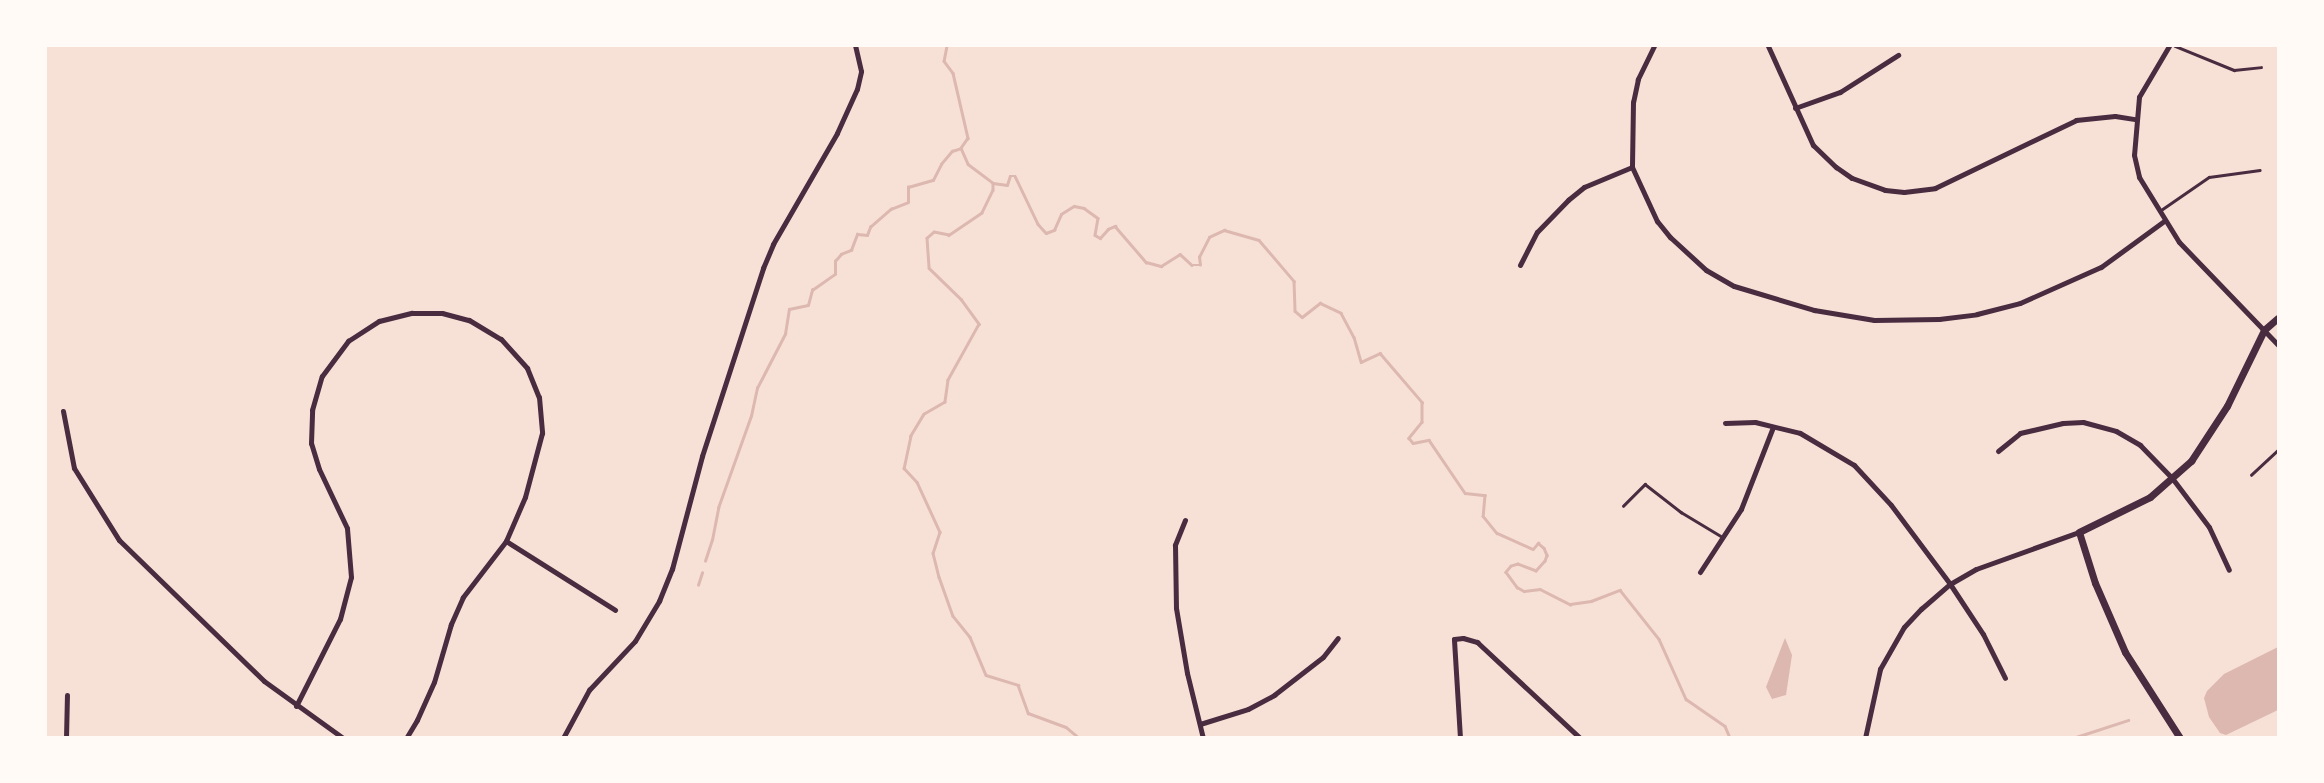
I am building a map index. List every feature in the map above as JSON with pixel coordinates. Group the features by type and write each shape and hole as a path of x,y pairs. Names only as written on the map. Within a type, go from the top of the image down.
{"street":[{"path":"563,737 589,690 635,641 659,601 672,569 702,456 762,268 837,133 857,89 861,71 855,46"},
{"path":"1654,46 1638,79 1633,102 1632,167 1657,221 1670,237 1706,270 1734,286 1763,296 1814,310 1874,320 1939,319 1978,314 2020,303 2101,267 2164,221"},
{"path":"1768,46 1813,145 1836,167 1867,184 1904,192 1935,188 1955,181 2076,120 2095,117 2135,119"},
{"path":"2169,46 2139,97 2135,119 2136,170 2158,212 2189,254 2278,345"},
{"path":"1795,108 1840,92 1898,55"},
{"path":"1520,265 1537,232 1568,200 1584,187 1632,167"},
{"path":"296,706 340,619 351,577 347,528 314,457 311,426 316,392 322,376 335,357 358,333 379,321 412,313 458,316 491,331 527,368 539,397 542,433 531,477 506,541 463,597 451,624 434,682 406,737"},
{"path":"1865,737 1872,693 1891,647 1904,627 1950,584 2018,551 2079,532 2150,497 2172,478 2208,438 2264,330 2278,318"},
{"path":"63,411 74,468 119,540 264,681 343,737"},
{"path":"1725,423 1755,422 1800,433 1854,465 1891,505 1950,584 1983,634 2005,678"},
{"path":"1998,451 2020,433 2063,423 2100,425 2129,438 2172,478 2209,527 2229,570"},
{"path":"1700,572 1724,538 1751,490 1773,427"},
{"path":"1185,520 1175,545 1176,608 1187,673 1203,737"},
{"path":"2079,532 2095,583 2125,652 2180,737"},
{"path":"506,541 615,610"},
{"path":"1200,724 1248,709 1274,695 1323,657 1338,638"},
{"path":"1460,737 1454,639 1463,638 1477,642 1580,737"},
{"path":"66,695 66,737"}],"lane":[{"path":"2175,46 2234,70 2261,67"},
{"path":"2158,212 2209,177 2260,170"},
{"path":"2251,475 2278,450"},
{"path":"1623,506 1645,484 1688,516 1724,538"}],"shaded area":[{"path":"1785,638 1792,655 1786,695 1772,699 1766,687"},
{"path":"2278,647 2278,710 2226,735 2220,733 2209,717 2204,698 2207,691 2224,674"}],"waterway":[{"path":"947,46 944,61 953,73 968,138 961,148 968,164 993,183 1007,185 1010,176 1015,176 1038,224 1046,233 1054,230 1061,214 1074,206 1084,208 1098,218 1095,235 1100,238 1115,226 1146,262 1161,266 1180,254 1192,265 1200,265 1199,257 1209,237 1224,230 1259,240 1294,281 1295,311 1302,317 1320,303 1341,313 1354,337 1361,362 1380,353 1422,402 1422,422 1409,438 1413,443 1429,440 1465,493 1485,495 1483,516 1497,533 1533,549 1538,543 1544,548 1547,555 1545,561 1536,571 1518,564 1511,566 1506,572 1517,587 1524,591 1540,589 1570,604 1591,601 1620,590 1659,639 1686,699 1725,726 1730,738"},
{"path":"705,561 718,508 751,416 757,388 785,334 789,309 808,305 812,290 835,274 835,261 841,254 851,250 857,234 867,235 870,227 891,209 908,202 908,187 933,180 952,151 961,148"},
{"path":"993,183 993,190 982,213 949,235 934,232 927,238 929,268 961,299 979,324 948,380 945,402 924,414 911,436 904,468 917,482 940,532 933,553 939,577 953,616 970,637 986,675 1018,685 1028,713 1066,727 1079,738"},
{"path":"698,585 702,573"},
{"path":"2073,738 2128,720"}]}
